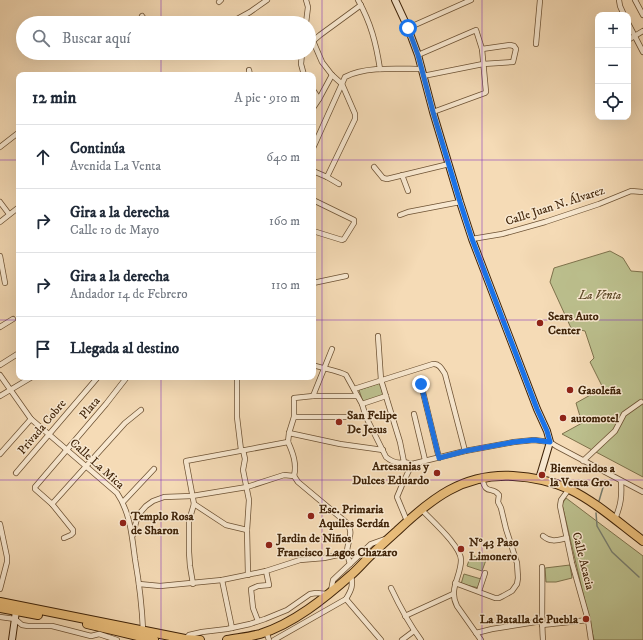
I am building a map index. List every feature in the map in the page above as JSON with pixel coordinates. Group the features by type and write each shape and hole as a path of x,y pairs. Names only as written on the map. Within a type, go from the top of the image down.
{"highway":[{"path":"227,640 261,635 304,612 352,574 421,509 443,493 456,486 482,478 506,475 521,476 557,484 588,500 643,541"},
{"path":"0,602 200,640"},
{"path":"0,608 15,615 52,617 125,636 154,640"}],"main road":[{"path":"395,0 418,55 433,112 472,239 537,409 547,431 550,442 539,479"},
{"path":"12,640 15,615"}],"street":[{"path":"243,16 267,0"},
{"path":"306,0 308,7 307,16"},
{"path":"358,0 369,22 380,69"},
{"path":"408,28 471,0"},
{"path":"536,44 540,0"},
{"path":"619,0 623,12"},
{"path":"635,0 643,15"},
{"path":"316,37 361,5"},
{"path":"631,29 643,52"},
{"path":"418,55 476,30 482,49 486,92 433,112"},
{"path":"631,38 643,31"},
{"path":"316,141 345,77 352,73 380,69 422,72 483,64 514,62 516,49 514,46 510,45 482,49"},
{"path":"316,51 322,62 332,75 342,84 355,114 355,119 327,177"},
{"path":"301,60 303,72"},
{"path":"316,104 332,75"},
{"path":"316,94 319,99"},
{"path":"0,148 16,134"},
{"path":"374,167 383,178 387,178 402,176 449,164"},
{"path":"316,172 339,184"},
{"path":"402,176 408,191"},
{"name":"Calle Juan N. Álvarez","path":"472,239 502,234 545,222 599,204 631,191 643,192"},
{"path":"316,201 354,220 354,223 344,240 316,232"},
{"path":"0,202 9,214"},
{"path":"400,216 408,212 460,202"},
{"path":"0,222 16,210"},
{"path":"0,256 5,283"},
{"path":"316,282 346,276"},
{"path":"0,327 13,319"},
{"path":"378,336 381,380 400,442 404,462"},
{"path":"313,396 332,349"},
{"path":"0,365 16,355"},
{"path":"354,389 433,364 438,365 442,368 445,374 465,451"},
{"path":"316,366 346,375 362,404 366,417 386,457 399,464 404,462 412,464 465,451 534,440 550,442 643,492"},
{"name":"Calle La Mica","path":"0,376 31,419 117,493 123,502 132,537 139,584 143,630"},
{"path":"0,396 27,380"},
{"name":"Privada Cobre","path":"16,473 95,380"},
{"name":"Plata","path":"52,504 35,488 125,380"},
{"path":"237,380 237,417 242,450 245,459 243,470 249,500 247,530 248,575"},
{"path":"421,384 439,458"},
{"path":"350,564 347,553 350,527 298,482 294,476 296,468 295,462 288,442 294,417 294,398 313,396 357,396"},
{"path":"362,404 386,396"},
{"path":"583,461 615,431 624,414 641,402"},
{"path":"64,538 73,533 73,530 52,504 125,423 141,410"},
{"path":"414,414 425,460"},
{"path":"294,417 366,417"},
{"path":"0,454 31,419"},
{"path":"289,433 340,444 383,450"},
{"path":"194,584 190,566 189,521 194,504 186,461 288,442"},
{"path":"407,521 397,497 412,464"},
{"path":"123,502 131,492 154,470"},
{"path":"132,537 139,514 153,501 164,497 192,496 247,487 284,475 294,476"},
{"path":"455,583 495,598 499,598 507,594 515,588 517,584 518,568 498,502 499,496 497,492 488,490 484,487 482,478"},
{"path":"615,519 620,509 622,497 621,481"},
{"name":"Calle Acacia","path":"569,489 560,500 560,506 572,563 588,620 591,640"},
{"path":"194,504 226,525 247,530"},
{"path":"421,509 460,552 461,560 453,594 454,600 481,640"},
{"path":"0,524 7,562 0,589"},
{"path":"543,536 553,541 567,538"},
{"path":"185,638 202,632 232,628 258,621 287,610 310,594 316,592 329,593 333,580 371,544 391,537"},
{"path":"139,584 160,586 194,584 222,580 266,571 300,560 324,558 347,553"},
{"path":"542,567 543,640"},
{"path":"258,621 253,608 252,589 258,586 269,585 266,571"},
{"path":"479,591 485,573"},
{"path":"274,640 346,599 352,590 352,574"},
{"path":"222,580 232,628"},
{"path":"391,588 405,616 422,640"},
{"path":"405,616 453,594"},
{"path":"346,599 381,640"},
{"path":"0,617 15,615 22,625 52,626 91,636 99,634 117,640"},
{"path":"476,633 492,629 542,623 588,620"},
{"path":"402,640 414,630"},
{"path":"261,635 269,640"}],"green space":[{"name":"La Venta","path":"610,251 623,258 631,271 643,272 643,477 562,434 582,423 576,403 603,388 590,362 594,358 585,331 571,328 550,282 554,268"},
{"path":"380,383 383,395 363,402 359,390"},
{"path":"566,498 643,556 643,640 594,640 562,504"},
{"path":"471,555 486,560 482,571 467,566"},
{"path":"570,565 572,578 556,582 546,582 545,568"},
{"path":"464,574 481,579 479,588 461,584"}],"waterway":[{"path":"599,501 604,484"},
{"path":"596,513 597,526 612,552 639,577"}],"place":[{"name":"Sears Auto Center","path":"540,323"},
{"name":"Gasoleña","path":"570,390"},
{"name":"automotel","path":"563,418"},
{"name":"San Felipe De Jesus","path":"339,422"},
{"name":"Artesanias y Dulces Eduardo","path":"437,473"},
{"name":"Bienvenidos a la Venta Gro.","path":"542,475"},
{"name":"Esc. Primaria Aquiles Serdán","path":"311,516"},
{"name":"Templo Rosa de Sharon","path":"123,523"},
{"name":"Jardin de Niños Francisco Lagos Chazaro","path":"269,545"},
{"name":"N°43 Paso Limonero","path":"461,549"},
{"name":"La Batalla de Puebla","path":"586,619"}],"route":[{"path":"408,28 418,55 433,112 472,239 550,442 534,440 514,442 465,451 439,458 421,384"}]}
